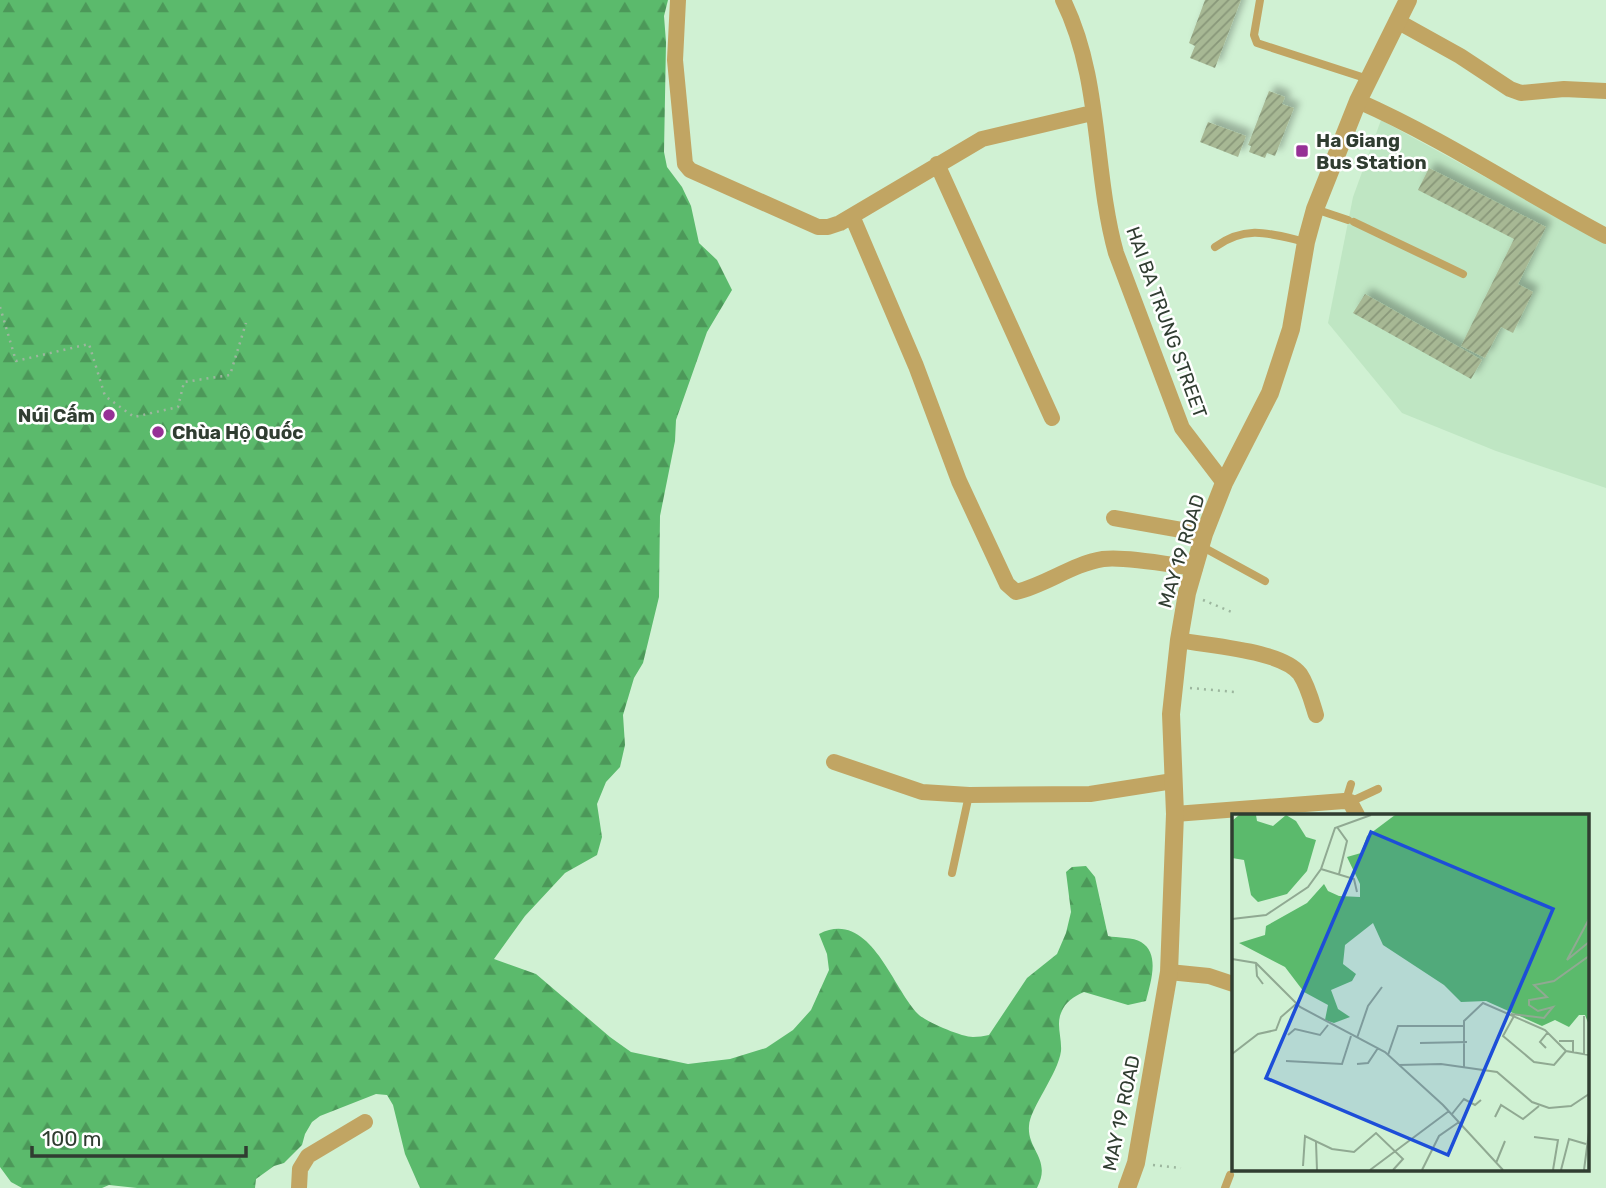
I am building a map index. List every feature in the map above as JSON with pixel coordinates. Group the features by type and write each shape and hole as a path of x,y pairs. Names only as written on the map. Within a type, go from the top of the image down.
{"street":[{"path":"678,0 675,48 685,164 690,170 818,227 828,228 852,216 982,139 1092,113"},
{"name":"HAI BA TRUNG STREET","path":"1063,0 1088,73 1109,223 1116,253 1182,428 1224,483"},
{"name":"MAY 19 ROAD","path":"1127,1188 1136,1163 1169,972 1175,814 1171,714 1187,593 1224,483 1270,393 1291,329 1315,209 1358,101 1407,1"},
{"path":"1397,21 1521,93 1564,89 1606,92"},
{"path":"1358,101 1394,117 1606,236"},
{"path":"937,164 1052,418"},
{"path":"852,216 911,354 959,481 1007,584 1016,592 1032,588 1079,566 1110,558 1195,568"},
{"path":"1114,519 1203,540"},
{"path":"1179,640 1257,653 1283,662 1299,672 1309,691 1316,715"},
{"path":"834,762 922,792 969,795 1090,794 1173,780"},
{"path":"1175,814 1350,806"},
{"path":"1169,972 1209,976 1232,984"},
{"path":"299,1188 300,1169 308,1156 365,1122"}],"lane":[{"path":"1260,0 1254,35 1257,43 1368,79"},
{"path":"1315,209 1351,221 1464,274"},
{"path":"1215,247 1227,238 1242,233 1264,232 1307,242"},
{"path":"1203,540 1265,581"},
{"path":"1351,784 1348,797 1350,806 1378,789"},
{"path":"952,873 969,795"},
{"path":"1225,1188 1230,1175"}],"path":[{"path":"0,307 16,361 89,344 105,397 134,416 178,407 184,382 230,375 246,323"},
{"path":"1187,593 1234,613"},
{"path":"1173,686 1235,692"},
{"path":"1136,1163 1181,1168"}],"shaded area":[{"path":"1381,120 1606,243 1606,488 1496,451 1402,413 1328,323 1353,197"}],"green space":[{"path":"0,0 668,0 664,16 664,152 667,167 682,187 691,206 699,243 717,260 732,290 707,332 676,420 675,441 660,516 659,597 643,663 634,678 623,715 625,745 620,767 606,782 597,804 602,837 597,855 565,873 525,916 494,959 536,974 631,1052 688,1064 730,1059 766,1048 793,1030 811,1010 829,970 827,954 819,934 837,929 852,932 866,941 878,954 908,1002 922,1017 961,1035 983,1036 989,1035 1027,978 1057,954 1071,912 1066,872 1072,867 1086,866 1095,877 1108,936 1134,939 1147,947 1152,961 1151,978 1146,1001 1128,1005 1084,992 1070,1000 1063,1009 1059,1022 1059,1060 1029,1126 1029,1134 1042,1169 1037,1188 420,1188 405,1154 393,1105 387,1095 376,1094 320,1116 312,1122 302,1145 284,1163 274,1166 256,1179 255,1188 137,1188 109,1185 102,1188 22,1188 11,1182 0,1167"}],"building":[{"path":"1205,0 1241,0 1215,68 1190,58 1195,46 1189,43"},
{"path":"1269,91 1285,97 1282,104 1294,108 1275,156 1267,153 1265,158 1249,152 1251,146 1248,145"},
{"path":"1208,122 1246,136 1238,157 1200,142"},
{"path":"1429,168 1546,227 1518,284 1533,292 1513,333 1501,327 1485,358 1461,346 1514,239 1418,190"},
{"path":"1365,294 1482,360 1471,379 1353,313"}],"place":[{"name":"Ha Giang Bus Station","path":"1302,151"},
{"name":"Núi Cấm","path":"109,415"},
{"name":"Chùa Hộ Quốc","path":"158,432"}]}
